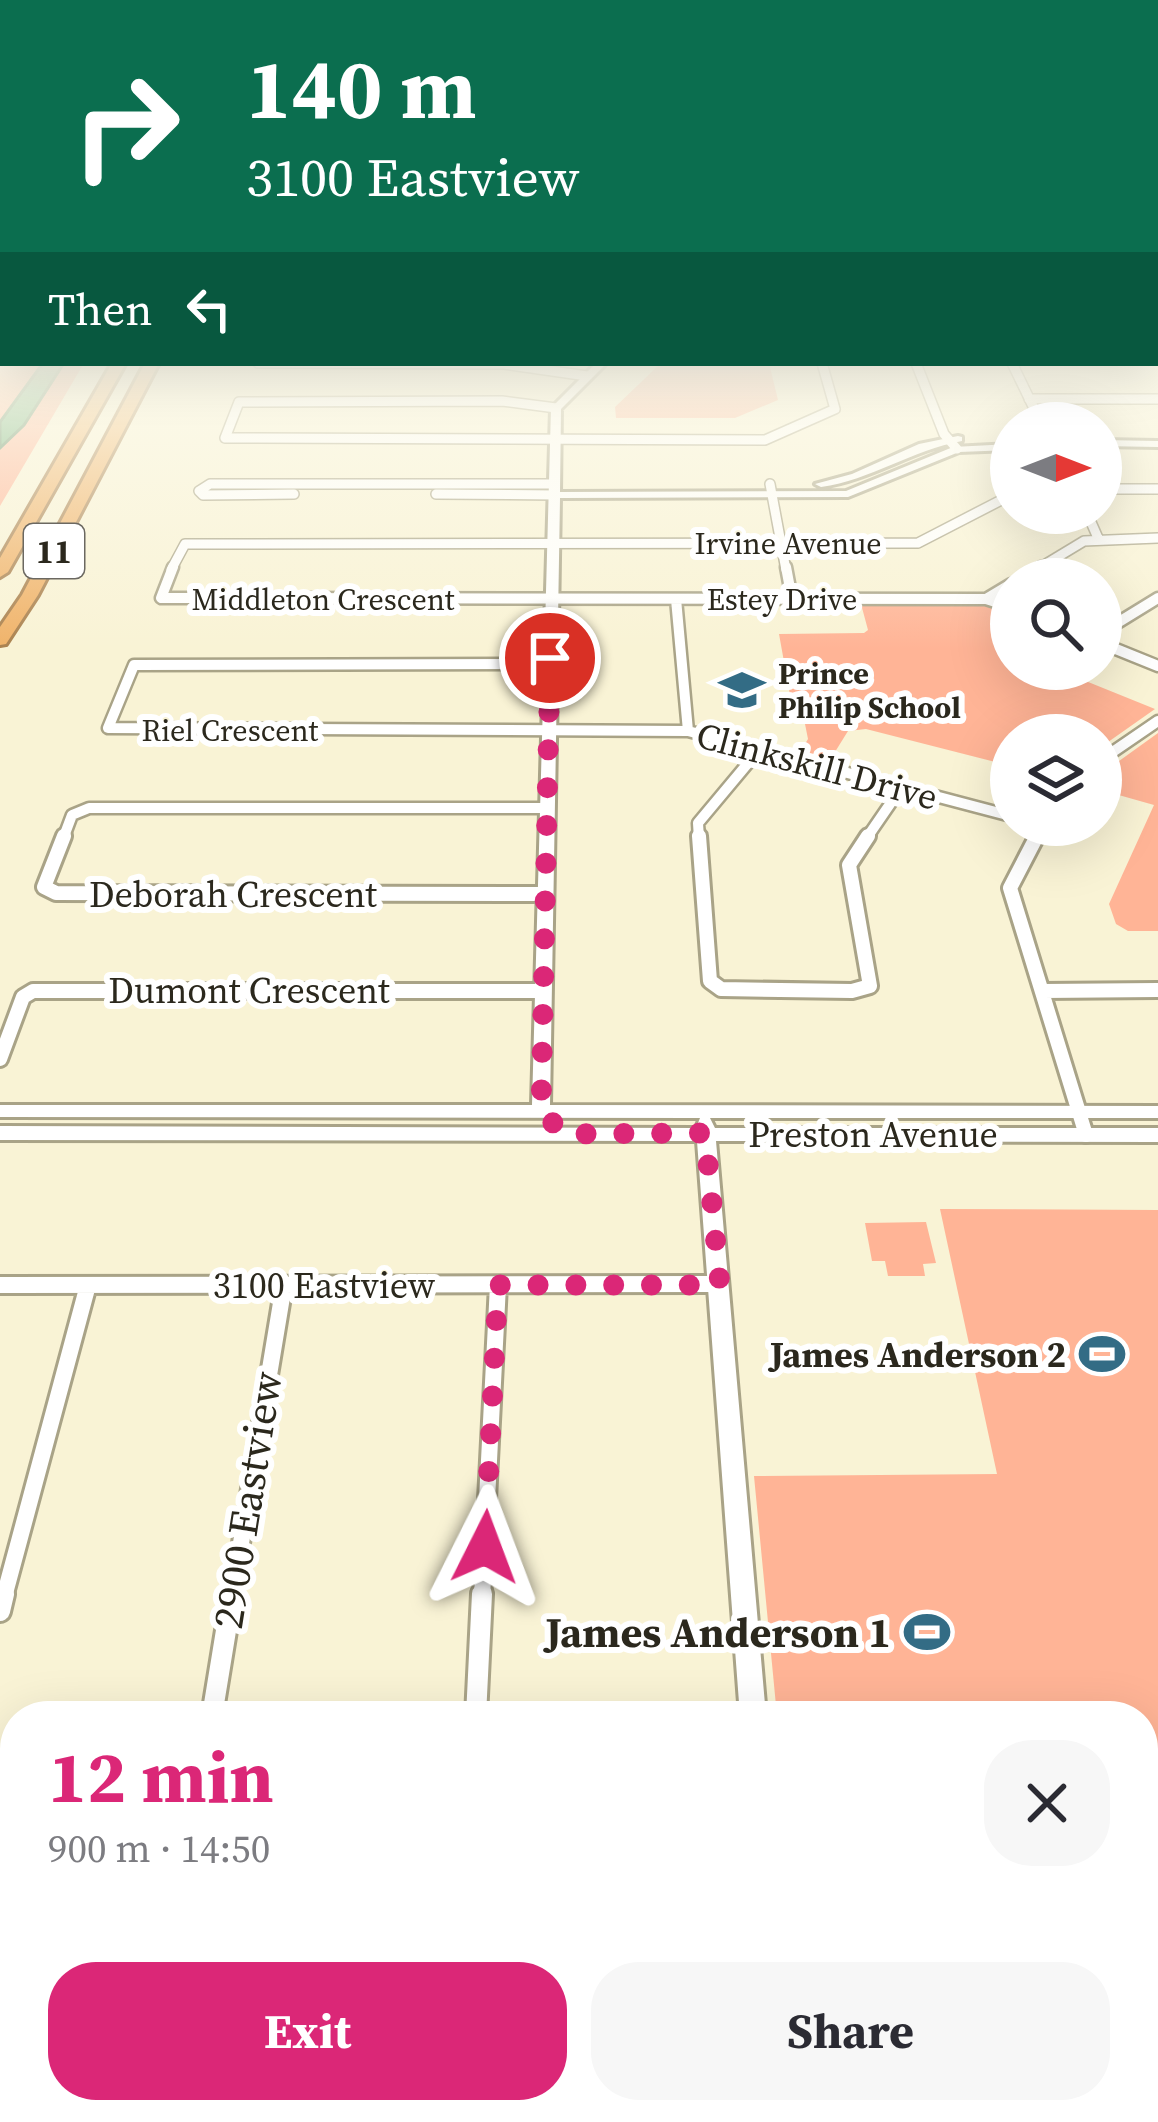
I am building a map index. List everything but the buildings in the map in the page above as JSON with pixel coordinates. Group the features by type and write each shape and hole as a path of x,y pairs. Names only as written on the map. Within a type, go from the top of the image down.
{"highway":[{"name":"11","path":"0,572 69,451"},
{"name":"11","path":"1,639 30,595 106,451"}],"street":[{"path":"555,451 541,1111 564,1134"},
{"path":"555,490 210,484 199,491 203,495 866,490 939,451"},
{"path":"771,489 791,598"},
{"path":"1122,489 1158,489"},
{"name":"Irvine Avenue","path":"553,543 918,543 990,506"},
{"path":"1096,534 1098,538"},
{"path":"1060,558 1098,538 1158,538"},
{"name":"Middleton Crescent","path":"552,599 161,598 184,544 553,543"},
{"path":"986,598 990,596"},
{"path":"1122,620 1158,598"},
{"name":"Estey Drive","path":"552,599 990,600"},
{"path":"676,599 688,730"},
{"path":"1122,651 1158,666"},
{"name":"Riel Crescent","path":"550,664 134,664 108,728 550,730"},
{"path":"1122,746 1158,721"},
{"name":"Clinkskill Drive","path":"550,730 688,730 990,811"},
{"path":"759,750 698,823 710,981 721,989 859,991 870,986 849,865 901,788"},
{"name":"Deborah Crescent","path":"545,894 56,893 44,887 72,815 88,808 547,808"},
{"path":"1032,846 1010,888 1086,1135"},
{"path":"1042,991 1158,990"},
{"name":"Dumont Crescent","path":"0,1059 23,997 33,992 543,991"},
{"name":"Preston Avenue","path":"443,1132 465,1125 534,1119 541,1111"},
{"name":"Preston Avenue","path":"0,1115 541,1111 704,1122 1158,1135"},
{"name":"Preston Avenue","path":"0,1133 564,1134 704,1122 1158,1112"},
{"path":"704,1122 752,1701"},
{"name":"3100 Eastview","path":"0,1285 720,1285"},
{"path":"0,1611 88,1285"},
{"name":"2900 Eastview","path":"215,1701 284,1285"},
{"path":"477,1701 498,1285"}],"shaded area":[{"path":"0,451 32,451 0,506"},
{"path":"861,604 983,604 990,606 990,690 1108,690 1155,709 1122,732 1122,714 990,714 990,761 866,729 848,731 830,760 800,752 808,739 802,709 790,695 779,634 868,630"},
{"path":"1158,733 1158,931 1128,931 1116,924 1109,904 1154,805 1122,796 1122,759"},
{"path":"940,1209 1158,1210 1158,1701 776,1701 754,1476 997,1474"},
{"path":"926,1222 936,1263 923,1264 925,1276 888,1276 885,1261 872,1261 865,1223"}],"place":[{"name":"Prince Philip School","path":"742,690"},
{"name":"James Anderson 2","path":"1102,1354"},
{"name":"James Anderson 1","path":"927,1632"}],"route":[{"path":"485,1547 498,1285 720,1285 705,1133 564,1134 541,1111 550,658"}]}
